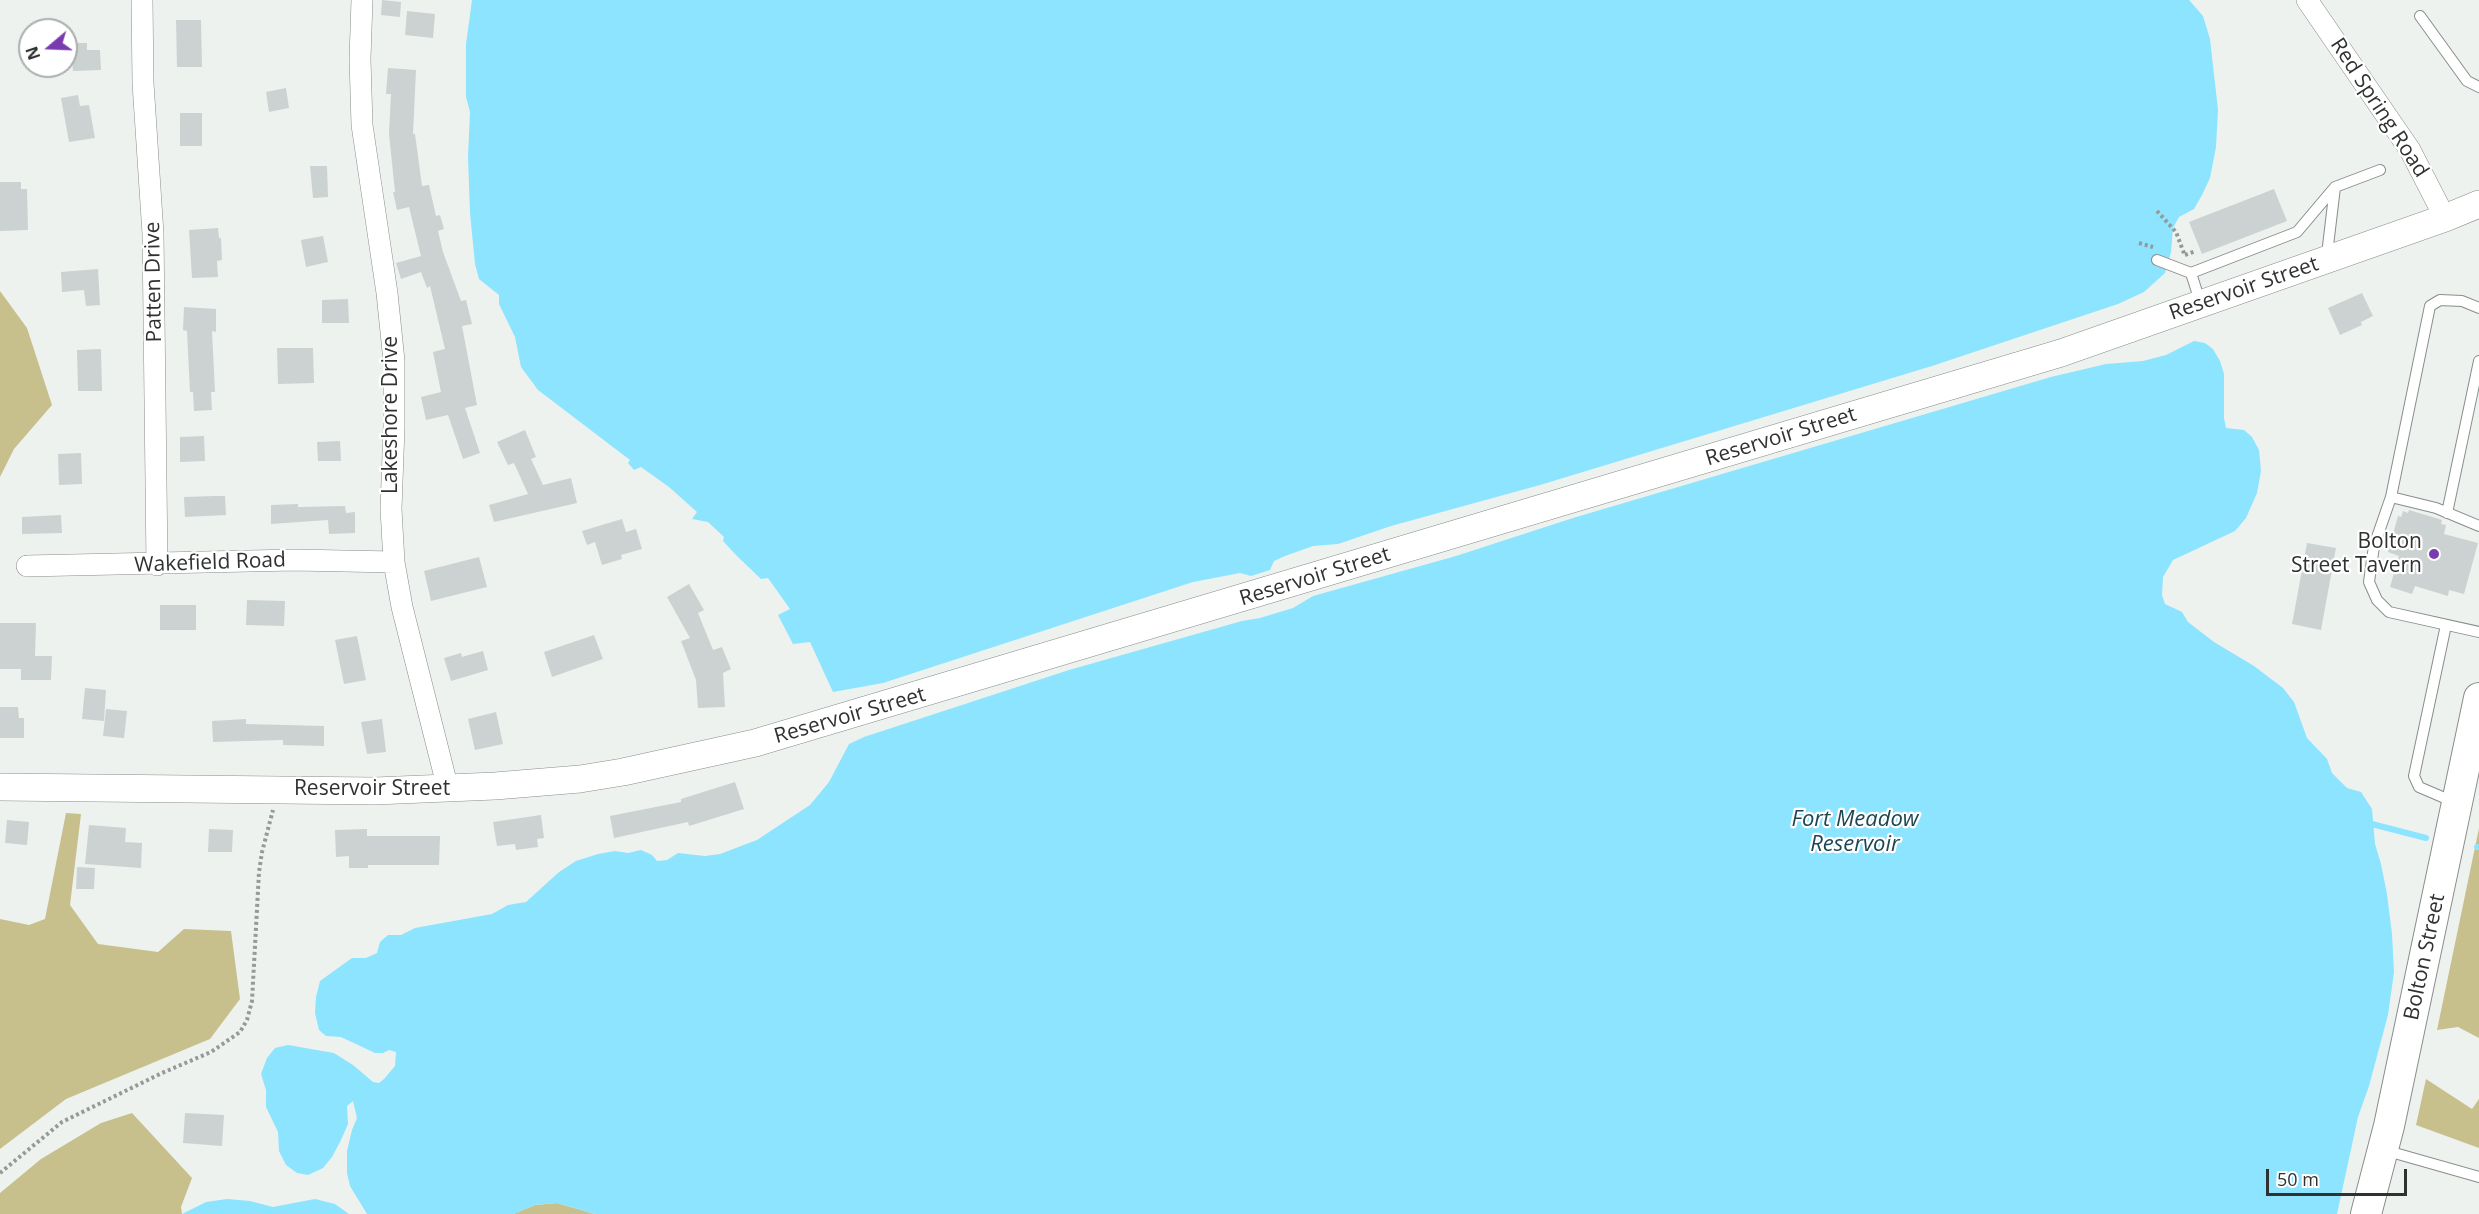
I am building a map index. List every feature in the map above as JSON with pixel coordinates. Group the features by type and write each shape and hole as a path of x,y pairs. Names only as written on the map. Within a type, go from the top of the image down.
{"main road":[{"name":"Bolton Street","path":"2366,1214 2384,1150 2479,698"}],"street":[{"name":"Patten Drive","path":"142,0 143,83 153,234 157,565"},
{"name":"Lakeshore Drive","path":"362,0 360,58 362,125 387,293 394,361 391,509 393,562 404,617 448,789"},
{"name":"Red Spring Road","path":"2307,0 2410,150 2469,219"},
{"name":"Reservoir Street","path":"0,787 384,791 448,789 547,782 623,772 755,743 2061,353 2469,219"},
{"name":"Wakefield Road","path":"27,566 157,565 294,560 393,562"}],"lane":[{"path":"2420,16 2467,81 2479,87"},
{"path":"2157,260 2191,273 2296,232 2335,187 2380,170"},
{"path":"2328,246 2335,187"},
{"path":"2191,273 2198,292"},
{"path":"2479,308 2462,301 2440,300 2430,306 2391,497 2374,546 2369,582 2377,600 2388,612 2479,632"},
{"path":"2447,513 2479,360"},
{"path":"2391,497 2447,513 2479,526"},
{"path":"2446,625 2414,776 2419,787 2457,803"},
{"path":"2384,1150 2479,1177"}],"path":[{"path":"2157,211 2176,232 2191,273"},
{"path":"2185,256 2196,251"},
{"path":"0,1173 62,1122 162,1073 211,1052 240,1032 248,1020 252,1001 259,872 276,789"}],"shaded area":[{"path":"0,291 27,328 52,405 14,449 0,477"},
{"path":"66,813 81,814 70,905 98,944 158,952 184,929 231,931 240,999 210,1039 66,1099 0,1149 0,919 29,925 45,919"},
{"path":"2479,828 2479,1038 2458,1027 2437,1030"},
{"path":"2426,1079 2472,1109 2479,1099 2479,1148 2416,1125"},
{"path":"132,1113 192,1178 181,1207 182,1214 0,1214 0,1193 41,1159 101,1123"},
{"path":"557,1203 595,1214 513,1214 535,1205"}],"water":[{"path":"472,0 2189,0 2203,16 2210,39 2218,110 2216,147 2210,178 2202,195 2194,209 2179,217 2173,228 2171,252 2165,273 2144,292 2118,304 1932,366 1540,485 1391,526 1338,544 1313,546 1274,561 1270,570 1251,576 1240,573 1193,582 883,683 833,692 810,642 793,644 778,615 790,609 768,578 761,579 723,541 724,537 708,522 692,519 697,512 669,487 641,467 634,470 628,463 630,460 538,390 521,367 515,337 499,304 499,295 479,279 475,264 468,157 470,112 466,97 466,44"},
{"name":"Fort Meadow Reservoir","path":"2194,341 2205,343 2213,349 2220,361 2224,374 2226,428 2244,430 2252,437 2259,450 2261,471 2257,493 2246,518 2235,531 2173,560 2163,577 2162,595 2165,604 2182,612 2188,622 2214,642 2254,666 2283,688 2294,702 2307,738 2327,759 2332,773 2347,788 2361,792 2372,809 2375,844 2387,894 2394,972 2388,1015 2369,1086 2358,1117 2337,1214 595,1214 557,1203 535,1205 513,1214 367,1214 350,1186 347,1173 347,1151 357,1118 353,1101 347,1106 348,1124 341,1140 323,1168 308,1175 297,1173 286,1165 279,1151 278,1132 266,1107 266,1090 261,1074 267,1058 275,1048 288,1045 334,1053 373,1082 379,1083 395,1066 396,1052 389,1050 375,1053 341,1037 326,1036 319,1030 315,1013 320,981 352,958 366,958 377,953 380,942 388,935 401,935 415,928 492,914 508,905 526,902 559,872 576,861 598,854 641,850 652,855 657,861 667,860 678,853 705,856 720,854 757,840 810,805 829,782 849,744 864,737 1069,670 1242,621 1260,618 1293,608 1313,596 1456,556 1573,518 2051,377 2106,364 2143,361 2166,355"},
{"path":"227,1199 250,1201 273,1207 315,1199 335,1204 349,1214 182,1214 206,1202"}],"building":[{"path":"382,0 401,2 400,17 381,15"},
{"path":"407,11 435,14 433,38 405,35"},
{"path":"176,20 201,20 202,67 177,67"},
{"path":"78,43 87,43 87,50 100,50 101,70 78,71"},
{"path":"388,68 416,70 413,134 415,134 422,186 429,185 436,216 440,215 444,229 438,231 443,252 461,301 466,300 472,324 462,326 477,405 465,408 480,453 463,459 448,415 426,420 421,397 441,392 433,352 445,349 430,286 427,288 421,272 401,279 396,263 421,256 409,207 397,210 393,192 395,192 389,134 391,94 386,94"},
{"path":"286,88 289,108 269,112 266,92"},
{"path":"78,95 80,106 89,105 95,138 69,142 61,98"},
{"path":"180,113 202,113 202,146 180,146"},
{"path":"310,166 327,166 328,197 313,198"},
{"path":"0,182 21,182 21,189 27,189 28,230 0,231"},
{"path":"2274,189 2287,221 2202,254 2189,222"},
{"path":"218,228 222,260 217,261 218,277 192,278 189,230"},
{"path":"323,236 328,262 306,267 301,240"},
{"path":"98,269 100,305 86,306 84,290 62,292 61,272"},
{"path":"2362,293 2373,316 2361,322 2362,325 2340,335 2328,308"},
{"path":"348,299 349,323 322,323 322,300"},
{"path":"184,307 216,309 216,332 212,331 215,392 211,392 212,410 194,411 193,392 190,392 187,331 183,330"},
{"path":"277,348 313,348 314,383 278,384"},
{"path":"101,349 102,391 78,391 77,350"},
{"path":"525,430 536,457 531,459 543,485 571,478 577,503 494,522 489,505 528,494 514,463 508,465 497,442"},
{"path":"204,436 205,461 180,462 180,437"},
{"path":"340,441 341,461 318,461 317,442"},
{"path":"81,453 82,484 59,485 58,454"},
{"path":"225,496 226,515 185,517 184,497"},
{"path":"298,504 298,507 345,506 346,513 355,512 355,533 329,534 328,520 271,524 271,505"},
{"name":"Bolton Street Tavern","path":"2409,510 2442,520 2441,524 2446,525 2444,534 2478,543 2464,594 2449,590 2448,596 2415,586 2412,594 2390,587 2399,556 2388,552 2398,516 2401,517 2403,511 2408,513"},
{"path":"61,515 62,533 22,534 22,517"},
{"path":"622,519 626,532 636,529 642,549 621,555 622,559 602,565 595,542 587,545 582,531"},
{"path":"2307,543 2336,548 2321,630 2292,624"},
{"path":"479,557 487,587 431,601 424,571"},
{"path":"689,584 704,610 698,613 713,650 722,647 731,669 723,673 725,707 698,708 696,680 681,641 690,638 667,597"},
{"path":"247,600 285,601 284,626 246,625"},
{"path":"160,605 196,605 196,630 160,630"},
{"path":"0,623 36,623 35,656 52,656 51,680 21,680 21,669 0,669"},
{"path":"594,635 603,659 552,677 544,652"},
{"path":"357,636 366,680 344,684 335,640"},
{"path":"483,651 488,670 451,681 444,658 461,653 462,657"},
{"path":"85,688 106,690 104,721 82,719"},
{"path":"0,707 18,707 19,718 24,718 24,738 0,738"},
{"path":"106,709 127,711 124,738 103,736"},
{"path":"496,712 503,744 475,750 468,719"},
{"path":"246,719 246,724 324,726 324,746 283,745 283,740 213,742 212,721"},
{"path":"382,719 386,752 367,754 361,722"},
{"path":"735,782 744,809 689,826 688,822 614,838 610,816 681,802 681,799"},
{"path":"541,815 544,838 537,839 538,847 516,850 515,844 497,846 493,822"},
{"path":"7,820 29,822 27,845 5,843"},
{"path":"89,825 126,828 125,842 142,843 141,868 85,864"},
{"path":"209,829 233,830 232,852 208,852"},
{"path":"367,829 367,836 440,836 439,865 368,865 368,868 349,868 349,856 336,857 335,830"},
{"path":"77,867 95,868 94,889 76,889"},
{"path":"185,1113 224,1115 222,1146 183,1143"}],"waterway":[{"path":"2368,823 2426,838"}],"place":[{"name":"Bolton Street Tavern","path":"2434,554"}]}
